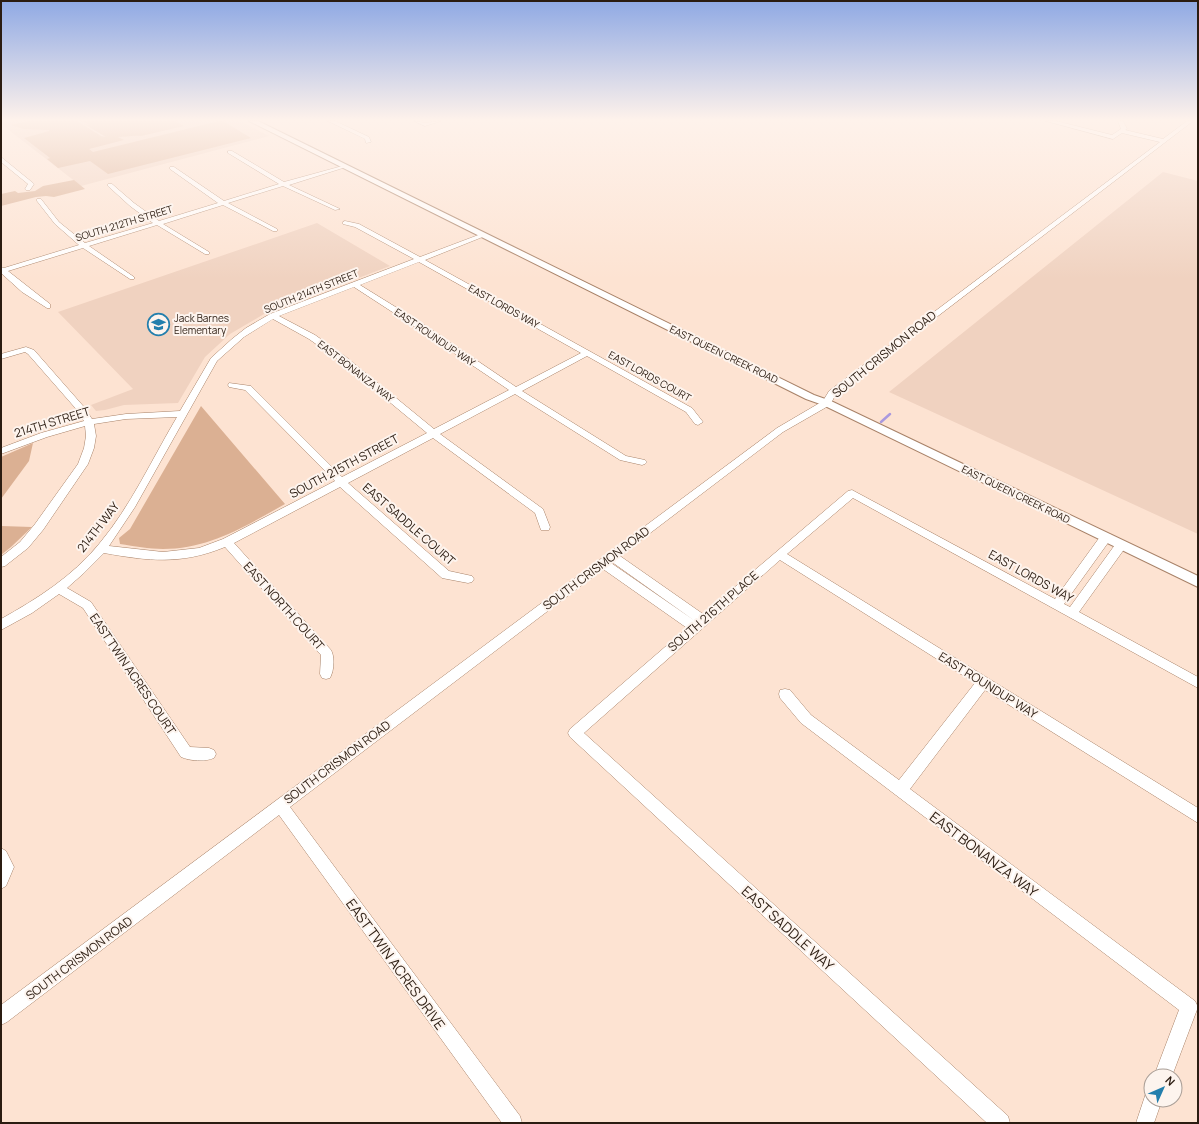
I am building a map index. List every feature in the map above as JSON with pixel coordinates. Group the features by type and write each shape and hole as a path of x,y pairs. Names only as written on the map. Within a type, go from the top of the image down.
{"main road":[{"name":"EAST QUEEN CREEK ROAD","path":"359,173 810,397 827,403 1198,582"}],"street":[{"path":"18,173 31,184 28,189"},
{"path":"179,173 193,185 223,203 275,230"},
{"path":"263,173 337,209"},
{"name":"SOUTH 212TH STREET","path":"2,270 319,173"},
{"name":"SOUTH CRISMON ROAD","path":"1,1016 780,430 827,403 832,393 1121,173"},
{"path":"110,185 127,202 157,223 207,252"},
{"path":"39,200 57,223 84,246 132,278"},
{"path":"345,223 358,225 420,259"},
{"name":"SOUTH 214TH STREET","path":"183,414 214,360 232,341 243,333 274,316 483,235"},
{"name":"EAST LORDS WAY","path":"420,259 587,353"},
{"path":"2,270 47,306"},
{"name":"EAST ROUNDUP WAY","path":"354,284 420,326 516,391 622,458 642,462"},
{"name":"EAST BONANZA WAY","path":"274,316 312,337 344,359 434,434 539,511 545,527"},
{"path":"1,357 26,349 31,352 76,404 88,422 90,436 89,448 83,464 39,527 24,545 1,563"},
{"name":"SOUTH 215TH STREET","path":"101,549 144,556 173,556 199,552 226,542 587,353"},
{"name":"EAST LORDS COURT","path":"587,353 689,410 698,422"},
{"name":"EAST SADDLE COURT","path":"232,385 248,388 341,482 446,575 468,579"},
{"name":"214TH STREET","path":"1,451 35,438 88,422 118,417 183,414"},
{"name":"214TH WAY","path":"1,625 32,607 57,588 101,549 131,506 183,414"},
{"name":"EAST LORDS WAY","path":"852,493 1198,682"},
{"name":"SOUTH 216TH PLACE","path":"575,732 779,554 852,493"},
{"path":"1057,605 1106,537"},
{"name":"EAST NORTH COURT","path":"226,542 327,654 326,674"},
{"path":"1072,613 1121,545"},
{"name":"EAST ROUNDUP WAY","path":"779,554 1198,816"},
{"path":"608,560 698,624"},
{"name":"EAST TWIN ACRES COURT","path":"57,588 87,605 186,753 209,754"},
{"path":"900,790 984,682"},
{"name":"EAST BONANZA WAY","path":"785,694 806,719 1189,1007 1166,1068"},
{"name":"EAST SADDLE WAY","path":"575,732 1001,1123"},
{"name":"EAST TWIN ACRES DRIVE","path":"280,805 513,1123"},
{"path":"1,856 6,867 1,881"},
{"path":"1145,1123 1151,1108"}],"shaded area":[{"path":"65,173 128,173 81,186"},
{"path":"1161,173 1169,173 1198,181 1198,534 889,392"},
{"path":"74,180 85,189 54,197 36,197 1,206 1,194 15,191 18,193 35,191 43,186"},
{"name":"Jack Barnes Elementary","path":"317,223 390,266 264,314 230,334 205,357 178,403 124,405 96,411 91,405 133,389 58,312"},
{"path":"201,406 285,504 227,535 196,545 163,549 120,544 119,538 130,529"},
{"path":"33,443 29,461 1,499 1,457"},
{"path":"1,526 32,527 1,555"}],"waterway":[{"path":"881,422 890,414"}],"place":[{"name":"Jack Barnes Elementary","path":"158,324"}]}
